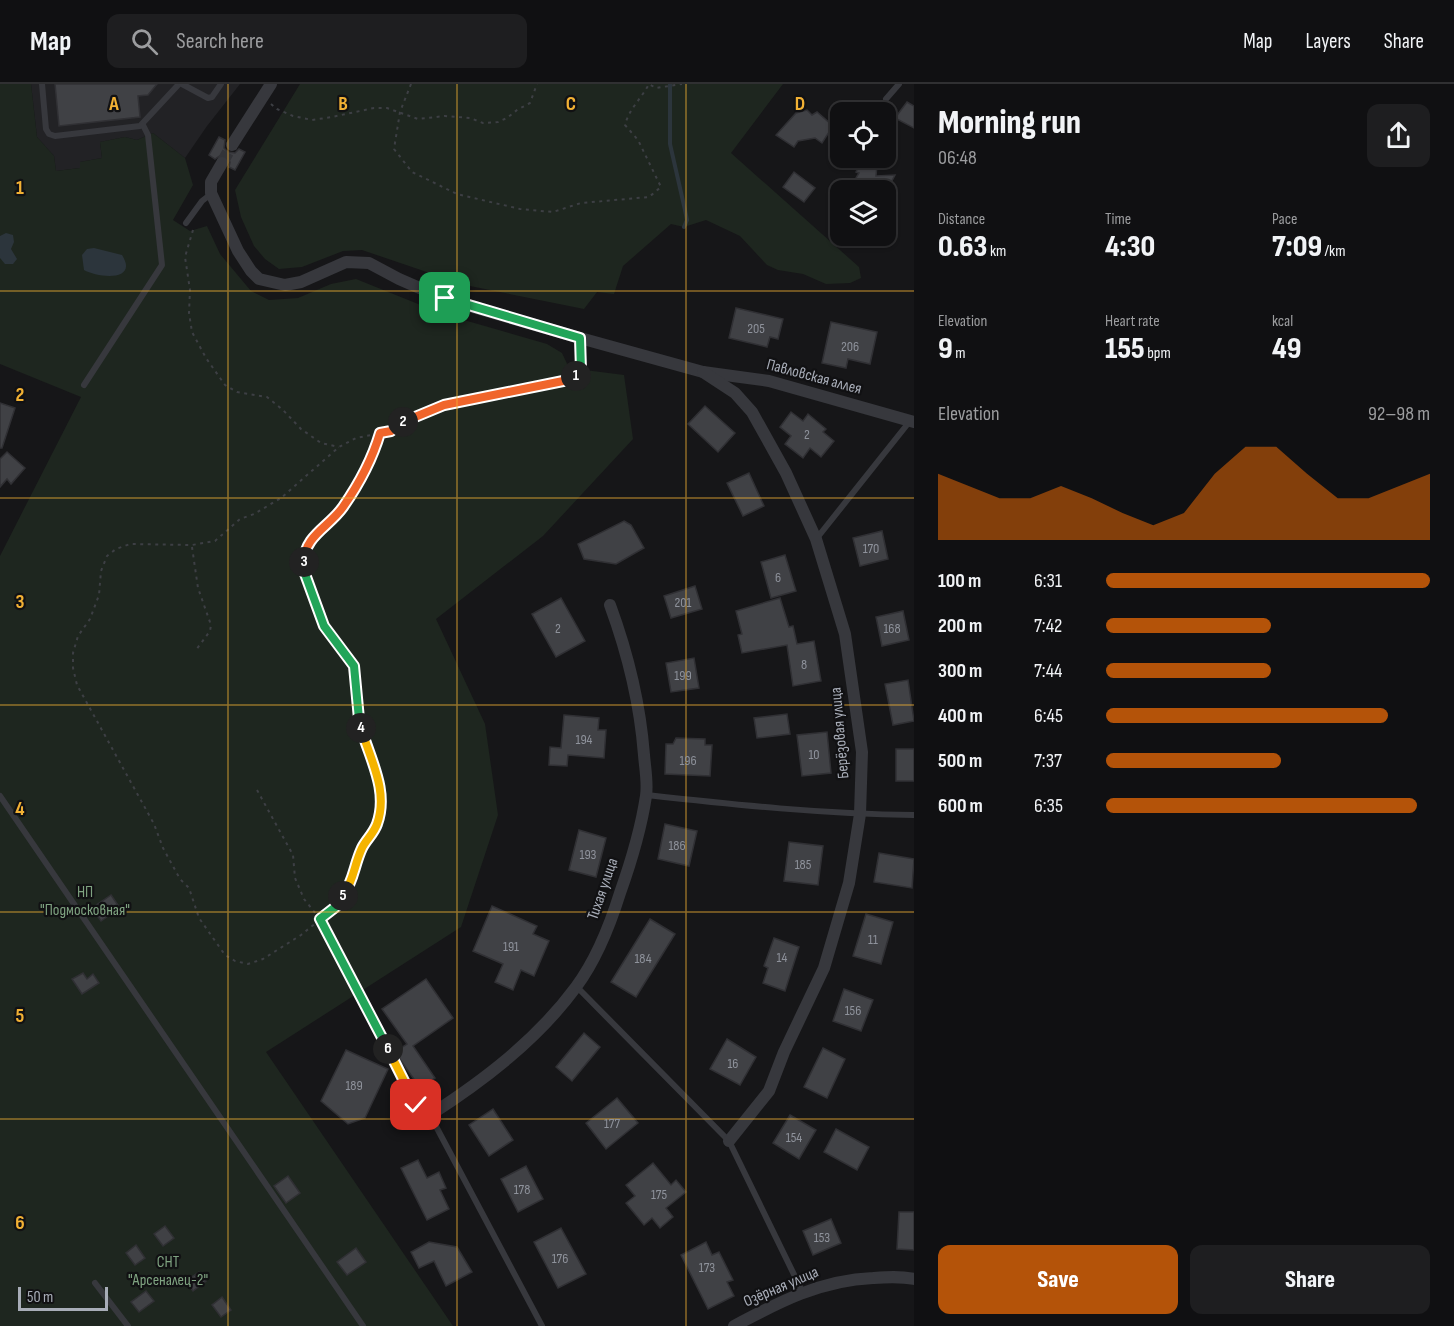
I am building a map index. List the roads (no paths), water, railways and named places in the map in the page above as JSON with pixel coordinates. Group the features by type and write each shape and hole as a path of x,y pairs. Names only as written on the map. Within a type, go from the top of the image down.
{"street":[{"path":"232,145 271,84"},
{"path":"222,163 212,182 211,193 238,251 259,279 285,285 301,282 346,262 369,263 399,279 445,298 703,372"},
{"name":"Павловская аллея","path":"703,372 769,381 912,422"},
{"name":"Берёзовая улица","path":"703,372 735,393 752,412 786,473 816,539 845,634 862,752 860,814 849,883 824,968 784,1052 769,1091 729,1141"},
{"name":"Тихая улица","path":"430,1115 476,1085 541,1029 577,987 612,917 631,860 646,795 642,722 633,680 610,605"},
{"name":"Озёрная улица","path":"734,1326 778,1302 848,1279 900,1276 914,1279"}],"lane":[{"path":"42,84 46,129 52,136 138,127 180,84 208,98 212,97 221,84"},
{"path":"886,99 899,84"},
{"path":"84,385 162,265 148,135 143,124"},
{"path":"186,223 211,193"},
{"path":"816,539 912,422"},
{"path":"646,795 734,805 860,814 914,814"},
{"path":"0,796 363,1326"},
{"path":"577,987 729,1141 803,1293"},
{"path":"430,1115 542,1326"},
{"path":"95,1283 128,1326"}],"waterway":[{"path":"670,84 670,144 687,220 684,227"}],"tunnel":[{"path":"222,163 232,145"}],"park label":[{"name":"НП \"Подмосковная\"","path":"85,901"},
{"name":"СНТ \"Арсеналец-2\"","path":"168,1271"}]}
